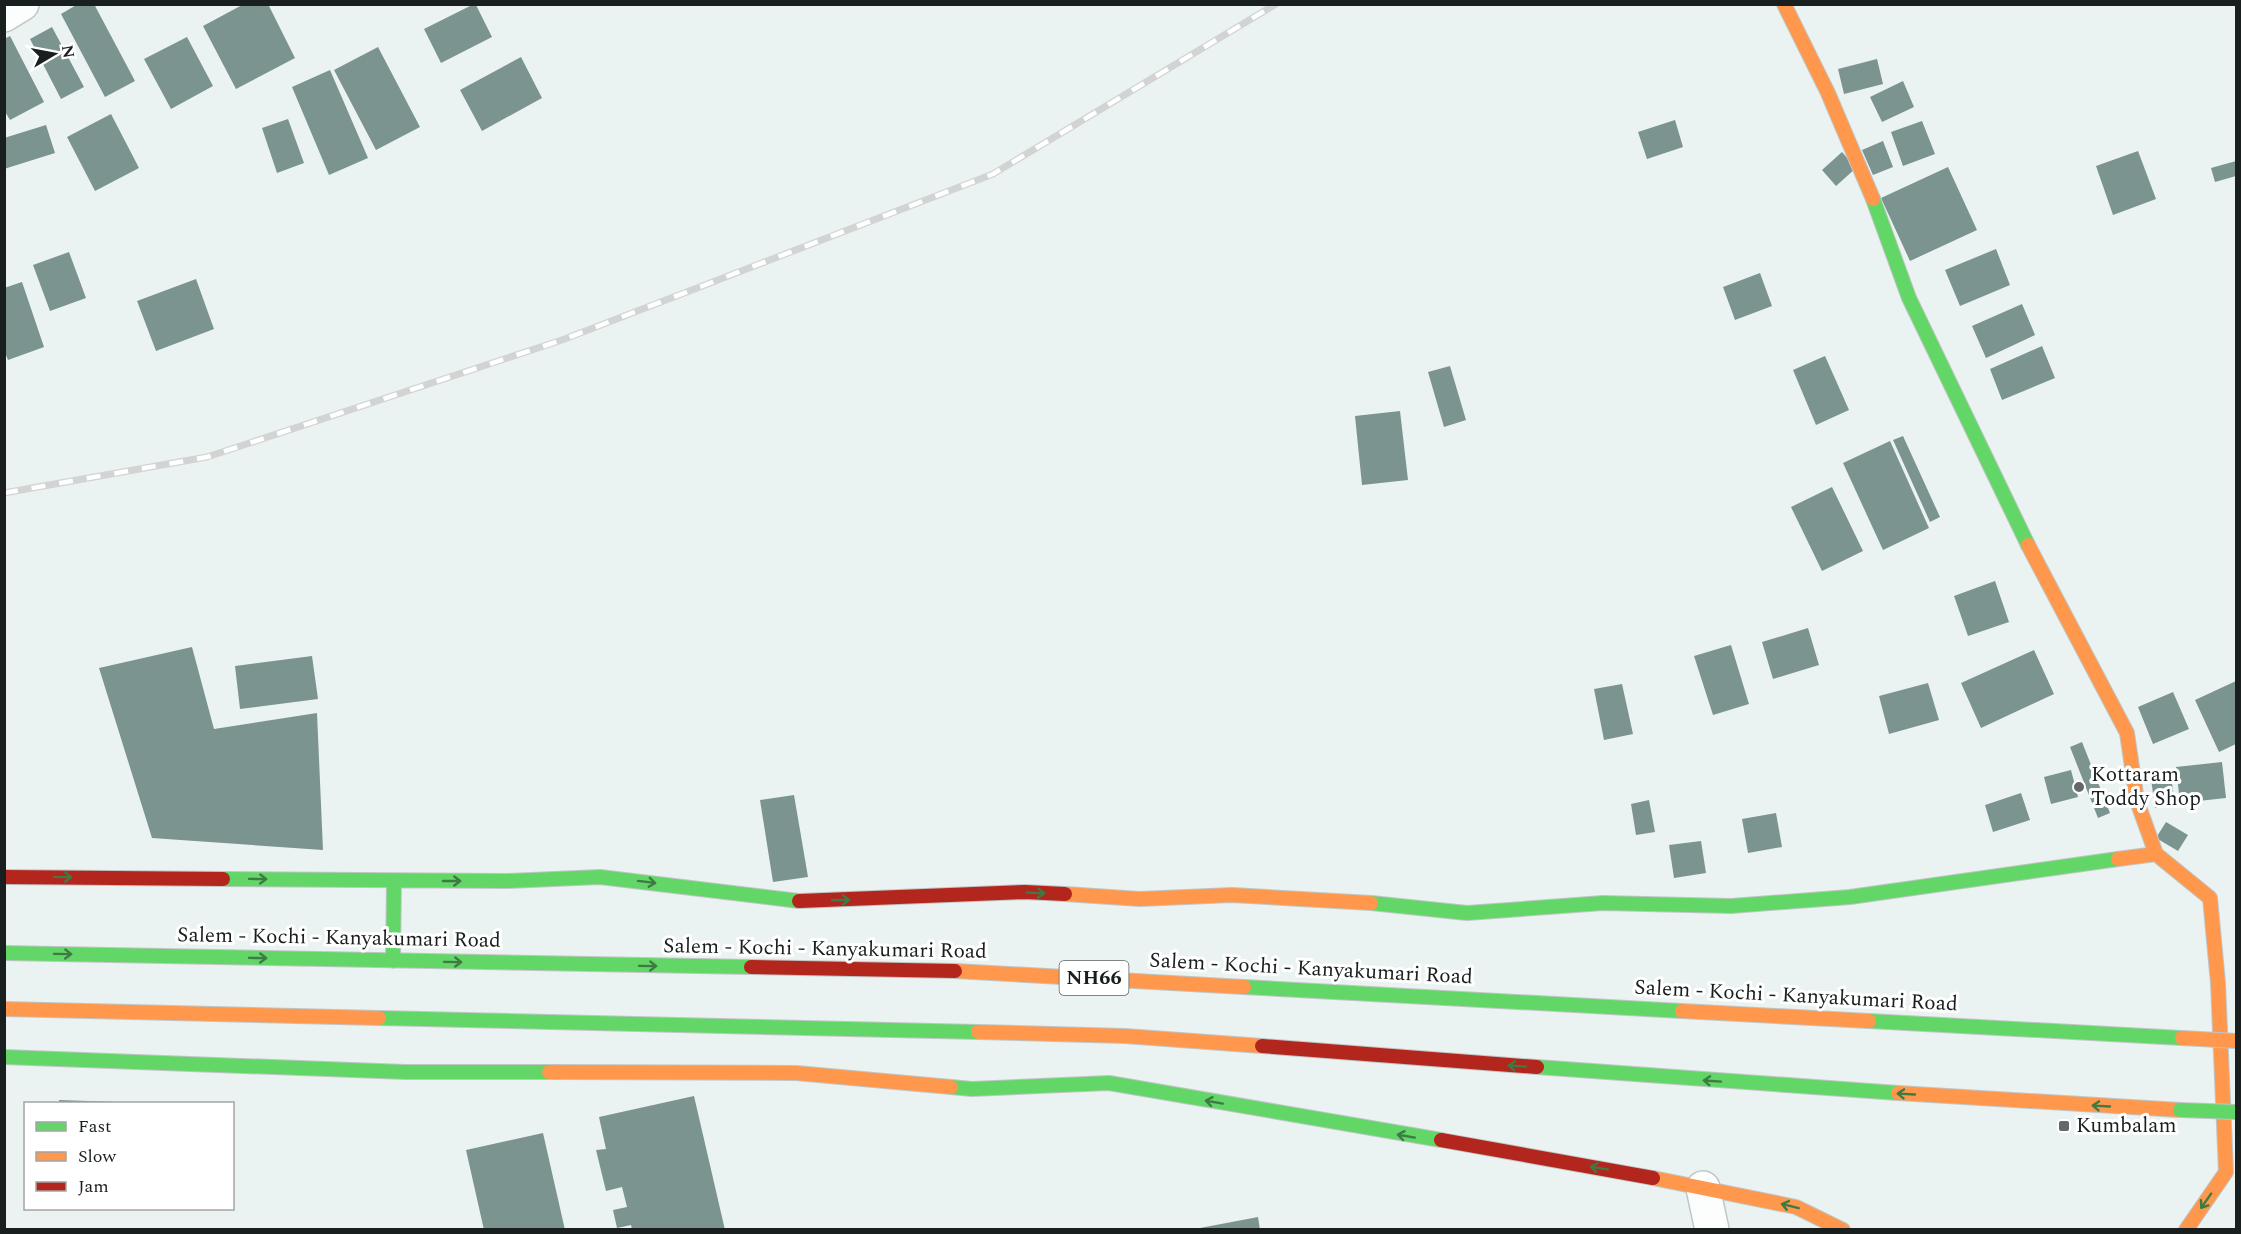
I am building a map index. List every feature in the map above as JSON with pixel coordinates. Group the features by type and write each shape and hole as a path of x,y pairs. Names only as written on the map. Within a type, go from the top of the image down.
{"main road":[{"path":"1784,4 1828,93 1864,178 1910,298 2016,522 2127,733 2137,801 2156,854 2210,898 2218,983 2226,1172 2186,1230"},
{"path":"4,877 506,881 600,877 810,902 1025,892 1140,899 1232,895 1356,902 1467,913 1603,903 1731,906 1850,897 2156,854"},
{"path":"393,961 394,881"},
{"name":"Salem - Kochi - Kanyakumari Road","path":"4,953 957,971 2236,1041"},
{"path":"4,1009 1125,1036 1807,1088 2236,1112"},
{"path":"4,1057 405,1072 795,1072 972,1089 1108,1083 1626,1172 1796,1207 1843,1230"}],"street":[{"path":"4,15 22,4"},
{"path":"1703,1188 1712,1230"}],"building":[{"path":"78,4 94,4 135,81 105,97 61,14"},
{"path":"244,4 268,4 295,58 236,89 203,26"},
{"path":"476,5 492,37 441,63 424,29"},
{"path":"52,27 84,87 61,99 30,39"},
{"path":"10,36 44,102 10,120 4,110 4,39"},
{"path":"187,37 213,86 171,109 144,59"},
{"path":"378,47 420,127 376,150 334,70"},
{"path":"521,57 542,98 482,131 460,90"},
{"path":"1877,59 1883,84 1844,94 1838,69"},
{"path":"330,70 368,158 329,175 292,87"},
{"path":"1903,81 1914,107 1882,122 1870,97"},
{"path":"111,114 139,168 95,191 67,137"},
{"path":"288,119 304,163 277,173 262,128"},
{"path":"1675,120 1683,147 1647,159 1638,132"},
{"path":"1922,121 1935,154 1903,166 1891,132"},
{"path":"46,125 55,153 4,169 4,138"},
{"path":"1883,141 1893,167 1873,175 1862,150"},
{"path":"2138,151 2156,199 2113,215 2096,166"},
{"path":"1842,152 1856,168 1836,186 1822,170"},
{"path":"2236,161 2236,176 2215,182 2211,168"},
{"path":"1948,167 1977,230 1910,261 1881,198"},
{"path":"1996,249 2010,285 1960,306 1945,270"},
{"path":"69,252 86,298 50,311 33,265"},
{"path":"1760,273 1772,306 1735,320 1723,287"},
{"path":"196,279 214,329 156,351 137,301"},
{"path":"22,282 44,347 8,360 4,350 4,288"},
{"path":"2022,304 2035,335 1986,358 1972,326"},
{"path":"2042,346 2055,378 2002,400 1990,369"},
{"path":"1825,356 1849,410 1816,425 1793,370"},
{"path":"1450,366 1466,420 1444,427 1428,372"},
{"path":"1400,411 1408,480 1362,485 1355,416"},
{"path":"1903,436 1940,517 1930,522 1893,440"},
{"path":"1890,441 1929,528 1883,550 1843,463"},
{"path":"1832,487 1863,551 1822,571 1791,507"},
{"path":"1995,581 2009,622 1968,636 1954,596"},
{"path":"1808,628 1819,665 1773,679 1762,642"},
{"path":"1731,645 1749,704 1713,715 1694,656"},
{"path":"192,647 214,729 317,713 323,850 152,838 99,668"},
{"path":"2034,650 2054,694 1981,728 1961,683"},
{"path":"312,656 318,699 240,709 235,666"},
{"path":"2236,681 2236,744 2219,752 2195,700"},
{"path":"1928,683 1939,720 1889,734 1879,696"},
{"path":"1622,684 1633,734 1604,740 1594,689"},
{"path":"2173,692 2189,729 2153,744 2138,707"},
{"path":"2082,742 2110,813 2098,818 2070,747"},
{"path":"2222,762 2226,798 2180,803 2176,767"},
{"path":"2071,770 2078,797 2051,804 2044,777"},
{"path":"2171,776 2175,805 2155,808 2151,779"},
{"path":"2021,793 2030,820 1993,832 1985,805"},
{"path":"794,795 808,877 773,882 760,800"},
{"path":"1649,800 1655,832 1636,835 1631,804"},
{"path":"1776,813 1782,847 1748,853 1742,819"},
{"path":"2166,822 2188,835 2178,851 2156,838"},
{"path":"1701,841 1706,873 1674,878 1669,845"},
{"path":"694,1096 725,1230 632,1230 631,1225 617,1228 613,1210 627,1207 622,1187 606,1191 596,1150 606,1149 599,1117"},
{"path":"59,1100 117,1102 59,1102"},
{"path":"543,1133 565,1230 484,1230 466,1150"},
{"path":"1258,1217 1260,1230 1201,1230 1200,1228"}],"railway":[{"path":"4,493 207,457 562,340 993,174 1276,4"}],"traffic: fast":[{"path":"1873,199 1909,298 2028,545"},
{"path":"1371,903 1467,913 1603,903 1731,906 1850,897 2118,859"},
{"path":"223,879 506,881 600,877 799,901"},
{"path":"393,961 394,881"},
{"path":"4,953 751,967"},
{"path":"1244,987 1682,1011"},
{"path":"379,1018 978,1032"},
{"path":"1869,1021 2182,1038"},
{"path":"4,1057 405,1072 549,1072"},
{"path":"1537,1067 1898,1093"},
{"path":"951,1087 972,1089 1109,1083 1441,1140"},
{"path":"2180,1110 2236,1112"}],"traffic: slow":[{"path":"1784,4 1828,93 1873,199"},
{"path":"2028,545 2127,733 2137,801 2156,854"},
{"path":"2118,859 2156,854 2210,898 2218,983 2226,1172 2186,1230"},
{"path":"1065,894 1140,899 1232,895 1371,903"},
{"path":"955,971 1244,987"},
{"path":"4,1009 379,1018"},
{"path":"1682,1011 1869,1021"},
{"path":"978,1032 1125,1036 1262,1046"},
{"path":"2182,1038 2236,1041"},
{"path":"549,1072 796,1073 951,1087"},
{"path":"1898,1093 2180,1110"},
{"path":"1653,1178 1796,1207 1843,1230"}],"traffic: jam":[{"path":"4,877 223,879"},
{"path":"799,901 1025,892 1065,894"},
{"path":"751,967 955,971"},
{"path":"1262,1046 1537,1067"},
{"path":"1441,1140 1653,1178"}],"place":[{"name":"Kottaram Toddy Shop","path":"2079,787"},
{"name":"Kumbalam","path":"2064,1126"}]}
